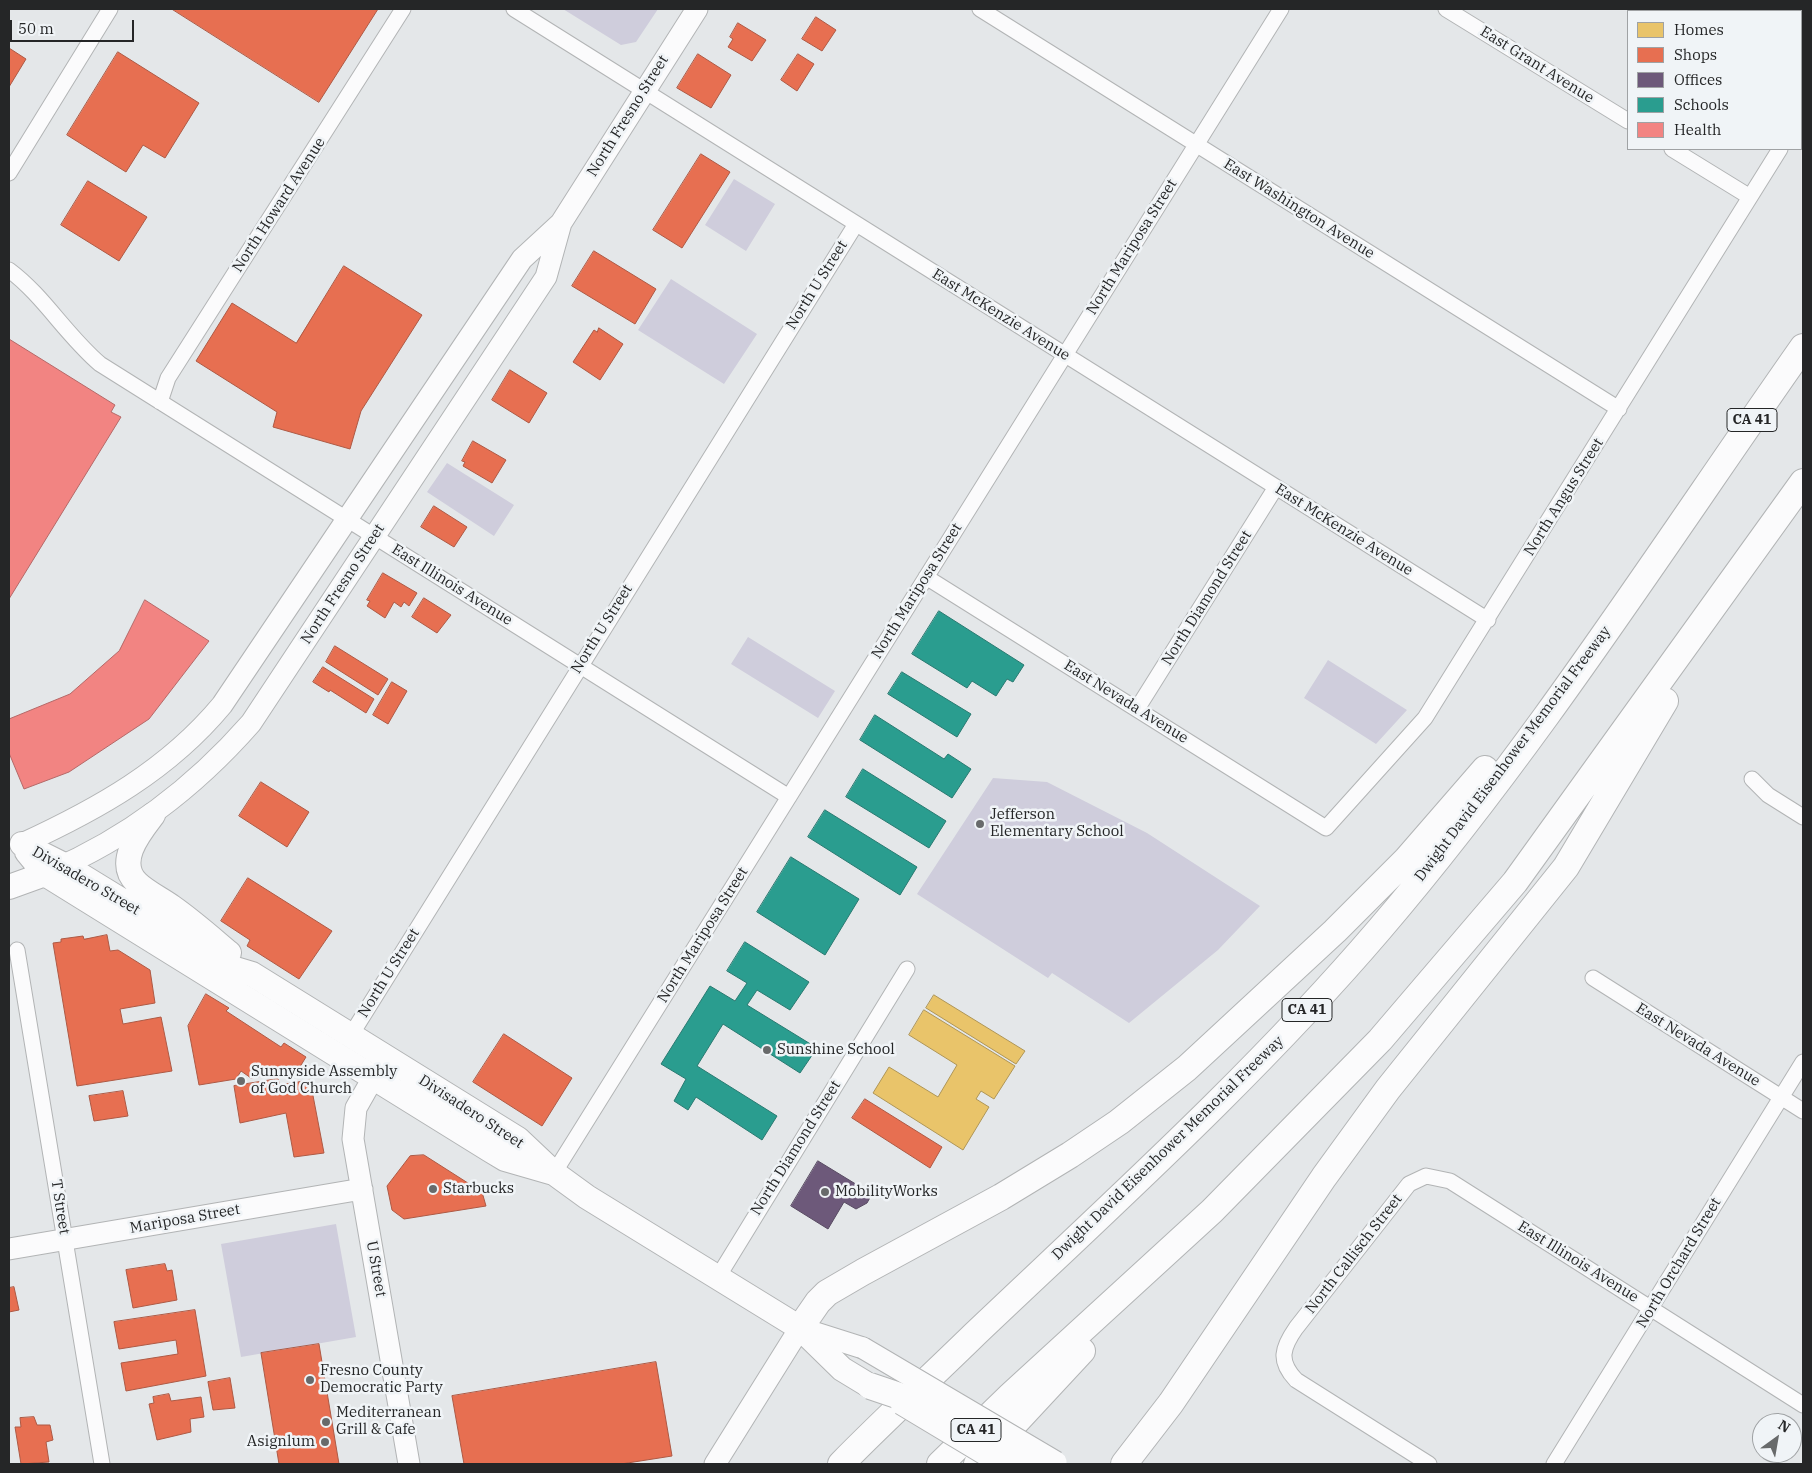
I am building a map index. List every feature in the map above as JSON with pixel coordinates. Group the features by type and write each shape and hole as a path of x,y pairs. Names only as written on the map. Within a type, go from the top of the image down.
{"highway":[{"name":"Dwight David Eisenhower Memorial Freeway","path":"841,1464 1162,1156 1299,1018 1379,930 1464,825 1548,712 1803,347"},
{"name":"CA 41","path":"940,1464 1011,1395 1212,1211 1380,1040 1515,882 1748,561 1803,482"},
{"path":"800,1328 818,1302 827,1293 1000,1197 1070,1155 1111,1127 1187,1068 1248,1013 1335,931 1399,866 1463,795 1499,753 1701,493"},
{"path":"1124,1464 1171,1403 1324,1177 1388,1089 1566,867 1748,561"},
{"path":"977,1464 1212,1211"},
{"path":"870,1386 938,1409 1029,1464"}],"main road":[{"name":"North Fresno Street","path":"13,843 103,805 152,771 200,731 238,682 345,519 522,259 561,223 643,91 697,9"},
{"name":"North Fresno Street","path":"54,870 121,836 154,815 197,780 251,723 374,536 503,346 546,277 561,223"},
{"path":"154,815 138,835 132,847 129,864 134,880 194,923 252,974"},
{"name":"Divisadero Street","path":"13,843 219,984 505,1159 554,1173"},
{"name":"Divisadero Street","path":"54,870 232,968 252,974 518,1139 554,1173 587,1198 800,1328 842,1369 1001,1464"},
{"path":"9,887 54,870"},
{"path":"219,984 266,998 330,1035 347,1038 351,1035"},
{"path":"373,1078 384,1074 391,1075 442,1108 492,1124"},
{"name":"U Street","path":"373,1078 356,1108 353,1123 362,1189 409,1464"},
{"name":"Mariposa Street","path":"9,1249 362,1189"},
{"name":"Divisadero Street","path":"800,1328 863,1348 1058,1463"},
{"path":"715,1464 800,1328"}],"street":[{"path":"9,173 110,9"},
{"name":"North Howard Avenue","path":"160,402 168,378 403,9"},
{"name":"East McKenzie Avenue","path":"514,9 1488,620"},
{"name":"East Washington Avenue","path":"980,9 1618,410"},
{"name":"North Mariposa Street","path":"554,1173 1281,9"},
{"name":"East Grant Avenue","path":"1446,9 1627,121"},
{"path":"1674,150 1750,197"},
{"name":"North Angus Street","path":"1326,828 1425,718 1488,620 1779,150"},
{"name":"North U Street","path":"351,1035 580,664 856,224"},
{"name":"East Illinois Avenue","path":"9,270 28,287 79,346 100,364 789,797"},
{"name":"North Diamond Street","path":"1137,709 1276,487"},
{"name":"East Nevada Avenue","path":"926,577 1326,828"},
{"path":"1752,779 1768,795 1803,817"},
{"name":"T Street","path":"17,950 102,1464"},
{"name":"North Diamond Street","path":"718,1277 907,969"},
{"name":"East Nevada Avenue","path":"1593,978 1803,1111"},
{"name":"North Orchard Street","path":"1554,1464 1803,1062"},
{"name":"East Illinois Avenue","path":"1426,1176 1450,1181 1803,1405"},
{"name":"North Callisch Street","path":"1426,1176 1409,1184 1289,1338 1283,1358 1287,1370 1296,1380 1429,1464"}],"shaded area":[{"path":"563,9 658,9 636,42 621,45"},
{"path":"734,179 775,204 746,251 705,225"},
{"path":"671,279 757,334 724,384 638,330"},
{"path":"447,463 514,505 494,536 427,492"},
{"path":"748,637 835,691 818,718 731,664"},
{"path":"1328,660 1407,710 1376,744 1304,698"},
{"path":"993,778 1047,782 1147,833 1260,906 1218,950 1129,1023 1052,973 1048,978 917,894"},
{"path":"336,1224 356,1337 241,1357 221,1244"}],"building: Homes":[{"path":"934,995 1025,1051 1016,1064 926,1008"},
{"path":"924,1010 1015,1066 994,1099 981,1091 976,1099 989,1107 963,1150 873,1093 889,1067 938,1097 957,1065 909,1035"}],"building: Shops":[{"path":"172,9 378,9 319,102"},
{"path":"816,17 836,30 822,51 802,39"},
{"path":"738,23 766,40 752,61 728,47 733,39 730,37"},
{"path":"9,48 26,59 9,87"},
{"path":"118,52 199,103 165,158 143,145 126,172 67,135"},
{"path":"698,54 731,75 711,108 677,88"},
{"path":"798,54 814,64 797,91 781,80"},
{"path":"701,154 730,172 682,248 653,230"},
{"path":"88,181 147,217 119,261 61,225"},
{"path":"594,251 656,289 635,324 572,286"},
{"path":"344,266 422,315 361,411 350,449 273,427 277,412 196,361 232,303 296,343"},
{"path":"599,328 623,344 600,380 573,362 594,330 597,332"},
{"path":"510,370 547,393 529,423 492,400"},
{"path":"473,441 506,460 492,483 463,466 465,462 462,461"},
{"path":"434,506 467,527 454,547 421,527"},
{"path":"383,573 417,593 409,606 404,602 401,607 394,602 385,618 367,606 370,601 367,600"},
{"path":"424,598 451,615 437,633 412,617"},
{"path":"335,646 388,679 378,695 326,662"},
{"path":"323,667 374,699 366,713 330,690 329,692 313,682"},
{"path":"392,682 407,691 388,724 373,715"},
{"path":"261,782 309,812 287,847 239,816"},
{"path":"248,878 332,931 299,979 247,946 250,940 221,921"},
{"path":"107,935 110,951 118,950 150,970 155,1003 120,1009 123,1024 161,1017 172,1071 77,1086 53,943 61,942 61,939 83,936 84,939"},
{"path":"206,994 229,1008 226,1011 281,1047 284,1043 306,1057 298,1070 251,1078 241,1071 236,1079 199,1085 188,1026"},
{"path":"504,1034 572,1078 542,1126 473,1082"},
{"path":"278,1079 280,1085 310,1080 324,1153 294,1157 286,1113 240,1123 234,1086"},
{"path":"123,1091 128,1116 94,1121 89,1096"},
{"path":"865,1099 942,1147 930,1168 852,1118"},
{"name":"Starbucks","path":"424,1155 482,1192 486,1206 404,1219 392,1210 387,1186 410,1156"},
{"path":"165,1264 167,1271 172,1270 177,1300 133,1308 126,1270"},
{"path":"14,1287 19,1310 9,1312 9,1288"},
{"path":"195,1310 206,1376 126,1391 121,1363 178,1354 176,1340 119,1349 114,1322"},
{"path":"319,1344 339,1464 279,1464 261,1353"},
{"path":"656,1362 672,1456 621,1464 464,1464 452,1396"},
{"path":"230,1378 235,1408 213,1410 208,1382"},
{"path":"169,1394 171,1401 201,1397 204,1417 190,1419 191,1432 157,1440 149,1404 154,1403 153,1397"},
{"path":"34,1417 37,1425 50,1425 53,1440 46,1442 49,1462 21,1464 15,1427 21,1427 20,1418"}],"building: Offices":[{"path":"818,1161 872,1194 867,1203 856,1209 844,1202 828,1229 791,1206"}],"building: Schools":[{"path":"939,611 1024,665 1013,682 1007,679 996,696 972,681 967,688 912,654"},
{"path":"902,672 971,714 957,737 888,694"},
{"path":"875,715 944,759 948,754 971,769 952,798 860,740"},
{"path":"863,769 946,821 929,848 846,797"},
{"path":"825,810 917,867 900,895 808,837"},
{"path":"791,857 859,899 825,955 757,912"},
{"path":"745,942 809,982 790,1010 757,990 747,1005 817,1048 800,1073 723,1024 697,1066 777,1116 762,1140 696,1097 688,1110 674,1101 686,1079 661,1064 710,986 735,1001 747,983 727,971"}],"building: Health":[{"path":"9,339 115,405 111,412 121,417 9,599"},
{"path":"145,600 209,641 149,719 69,772 24,789 9,753 9,719 70,694 119,651"}],"place":[{"name":"Jefferson Elementary School","path":"980,824"},
{"name":"Sunshine School","path":"767,1050"},
{"name":"Sunnyside Assembly of God Church","path":"241,1081"},
{"name":"Starbucks","path":"433,1189"},
{"name":"MobilityWorks","path":"825,1192"},
{"name":"Fresno County Democratic Party","path":"310,1380"},
{"name":"Mediterranean Grill & Cafe","path":"326,1422"},
{"name":"Asignlum","path":"325,1442"}]}
